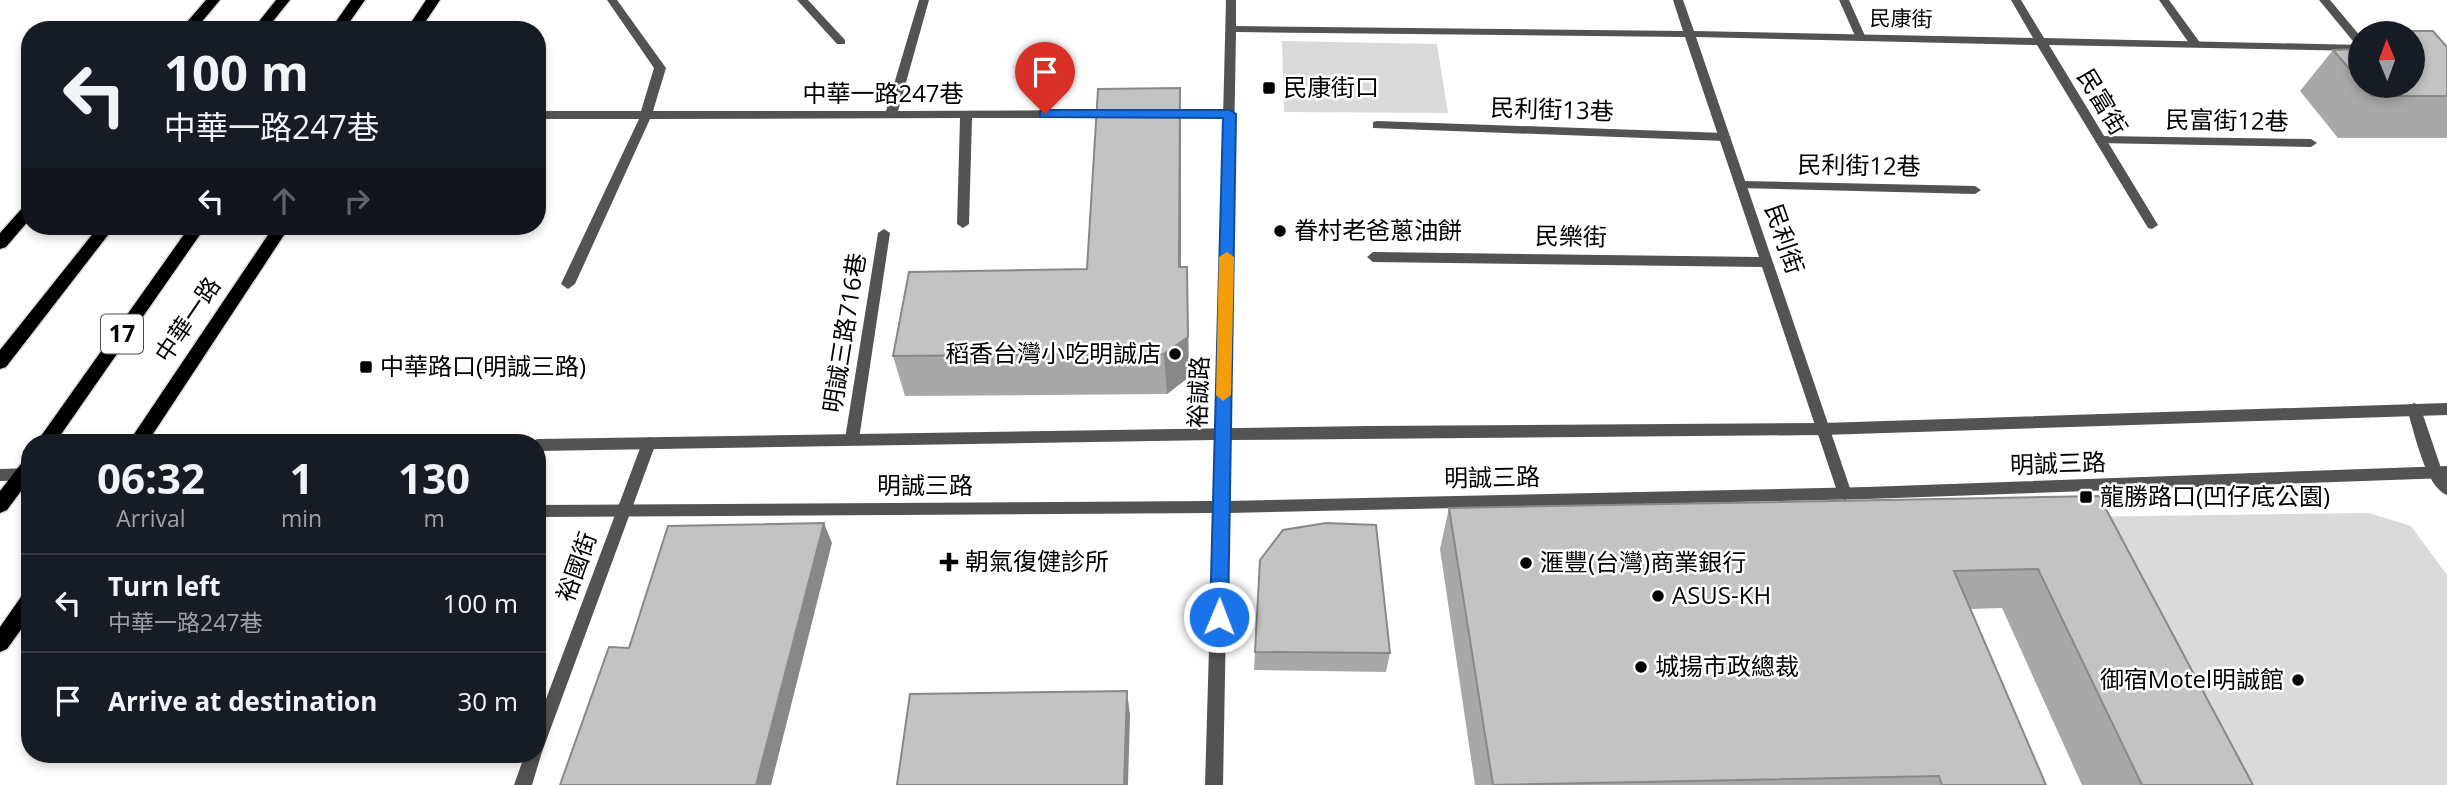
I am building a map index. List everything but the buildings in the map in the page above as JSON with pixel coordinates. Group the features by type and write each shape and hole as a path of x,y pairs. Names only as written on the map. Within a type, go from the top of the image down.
{"main road":[{"path":"195,21 213,0"},
{"path":"267,21 283,0"},
{"path":"343,21 358,0"},
{"path":"419,21 433,0"},
{"path":"0,243 21,219"},
{"path":"0,362 100,235"},
{"name":"中華一路","path":"51,434 192,235"},
{"name":"中華一路","path":"143,434 276,235"},
{"path":"0,505 21,479"},
{"path":"0,643 21,613"}],"street":[{"path":"568,284 646,115 660,68 612,0"},
{"path":"802,0 841,42"},
{"path":"891,115 924,0"},
{"name":"裕誠路","path":"1214,785 1231,0"},
{"name":"民利街","path":"1678,0 1845,494"},
{"path":"1844,0 1861,38"},
{"name":"民富街","path":"2016,0 2152,225"},
{"path":"2164,0 2195,44"},
{"path":"2323,0 2348,30"},
{"name":"民康街","path":"1231,29 2348,46"},
{"name":"中華一路247巷","path":"546,115 1132,114"},
{"path":"1146,114 1230,114"},
{"path":"963,224 965,115"},
{"name":"民利街13巷","path":"1377,125 1725,137"},
{"name":"民富街12巷","path":"2100,140 2311,143"},
{"name":"民利街12巷","path":"1741,185 1975,190"},
{"name":"明誠三路716巷","path":"852,439 884,233"},
{"name":"民樂街","path":"1373,257 1768,262"},
{"name":"明誠三路","path":"546,445 1222,434 1823,429 2447,408"},
{"path":"2414,409 2447,489"},
{"name":"裕國街","path":"546,721 649,443"},
{"path":"0,474 21,472"},
{"name":"明誠三路","path":"546,511 1222,507 1845,494 2441,473"},
{"path":"523,785 531,763"}],"shaded area":[{"path":"1282,41 1437,44 1448,113 1284,112"},
{"name":"御宿Motel明誠館","path":"2369,513 2411,526 2447,575 2447,785 2201,785 2070,517"}],"slow traffic":[{"path":"1223,395 1227,257"}],"place":[{"name":"民康街口","path":"1269,88"},
{"name":"眷村老爸蔥油餅","path":"1280,231"},
{"name":"稻香台灣小吃明誠店","path":"1175,354"},
{"name":"中華路口(明誠三路)","path":"366,367"},
{"name":"龍勝路口(凹仔底公園)","path":"2086,497"},
{"name":"朝氣復健診所","path":"949,562"},
{"name":"滙豐(台灣)商業銀行","path":"1526,563"},
{"name":"ASUS-KH","path":"1658,596"},
{"name":"城揚市政總裁","path":"1641,667"},
{"name":"御宿Motel明誠館","path":"2298,680"}],"route":[{"path":"1045,114 1230,114 1219,617"}]}
